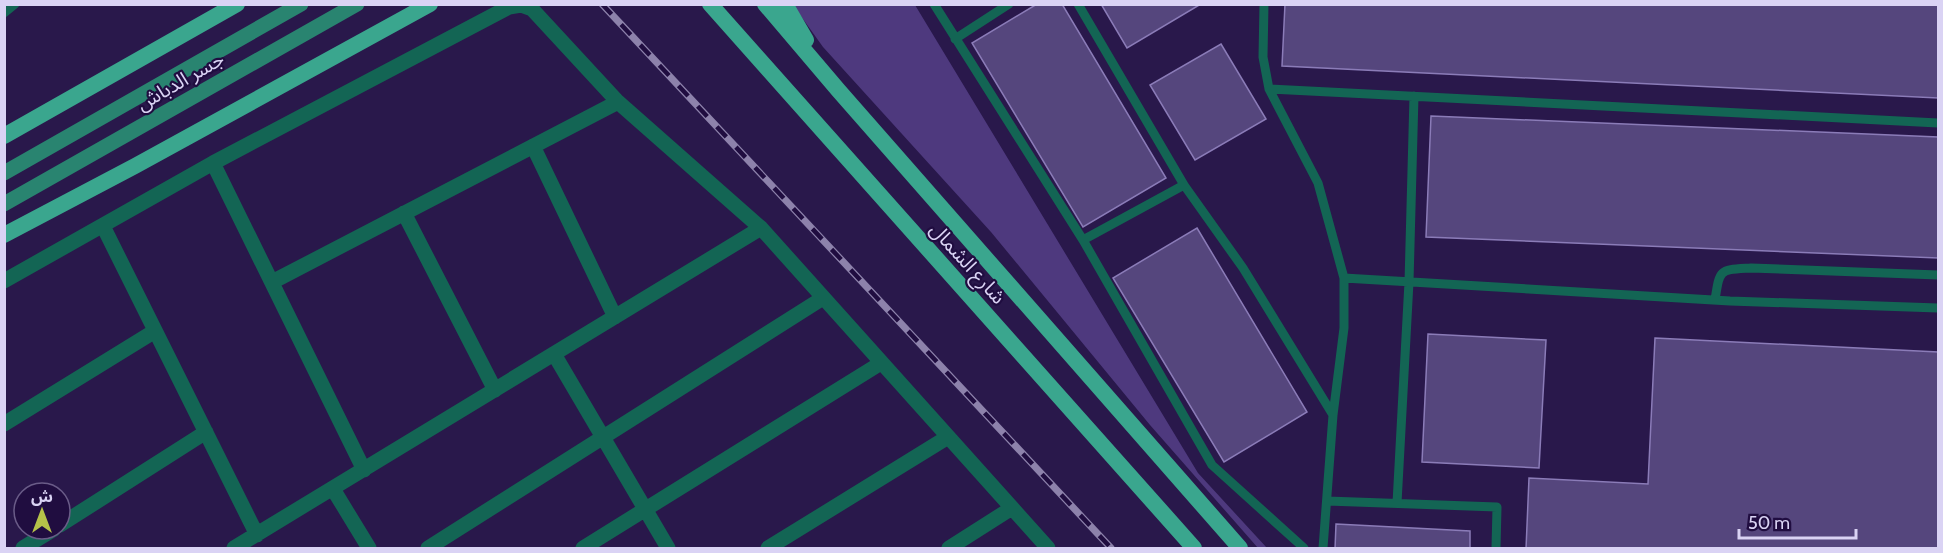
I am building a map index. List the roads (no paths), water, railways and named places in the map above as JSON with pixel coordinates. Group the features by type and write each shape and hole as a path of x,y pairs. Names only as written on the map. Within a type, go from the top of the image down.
{"highway":[{"path":"4,136 237,4"},
{"path":"4,235 430,4"},
{"name":"شارع الشمال","path":"765,4 1240,549"},
{"path":"785,4 839,91"},
{"name":"شارع الشمال","path":"711,6 1194,549"}],"main road":[{"name":"جسر الدباش","path":"6,172 301,4"},
{"name":"جسر الدباش","path":"4,204 357,4"}],"street":[{"path":"4,281 213,163 508,7 521,5 532,9 618,102 761,228 1048,549"},
{"path":"272,282 618,102"},
{"path":"533,146 615,317"},
{"path":"213,163 364,470"},
{"path":"404,213 495,390"},
{"path":"103,226 257,535"},
{"path":"234,549 761,228"},
{"path":"428,549 823,298"},
{"path":"4,424 155,331"},
{"path":"554,354 668,549"},
{"path":"583,549 881,363"},
{"path":"72,517 206,432"},
{"path":"768,549 948,437"},
{"path":"333,489 369,549"},
{"path":"949,549 1012,508"}],"lane":[{"path":"4,13 15,4"},
{"path":"934,4 1083,240 1212,465 1304,549"},
{"path":"955,39 1009,4"},
{"path":"1078,4 1184,185 1243,268 1333,416"},
{"path":"1264,4 1263,57 1269,89 1318,183 1344,278 1344,328 1333,416 1323,549"},
{"path":"1269,89 1938,123"},
{"path":"1397,503 1409,282 1414,96"},
{"path":"1083,240 1184,185"},
{"path":"1715,300 1719,276 1726,270 1751,268 1938,275"},
{"path":"1344,278 1715,300 1938,308"},
{"path":"1327,501 1497,507 1496,549"}],"railway":[{"path":"602,4 1111,548"}]}
